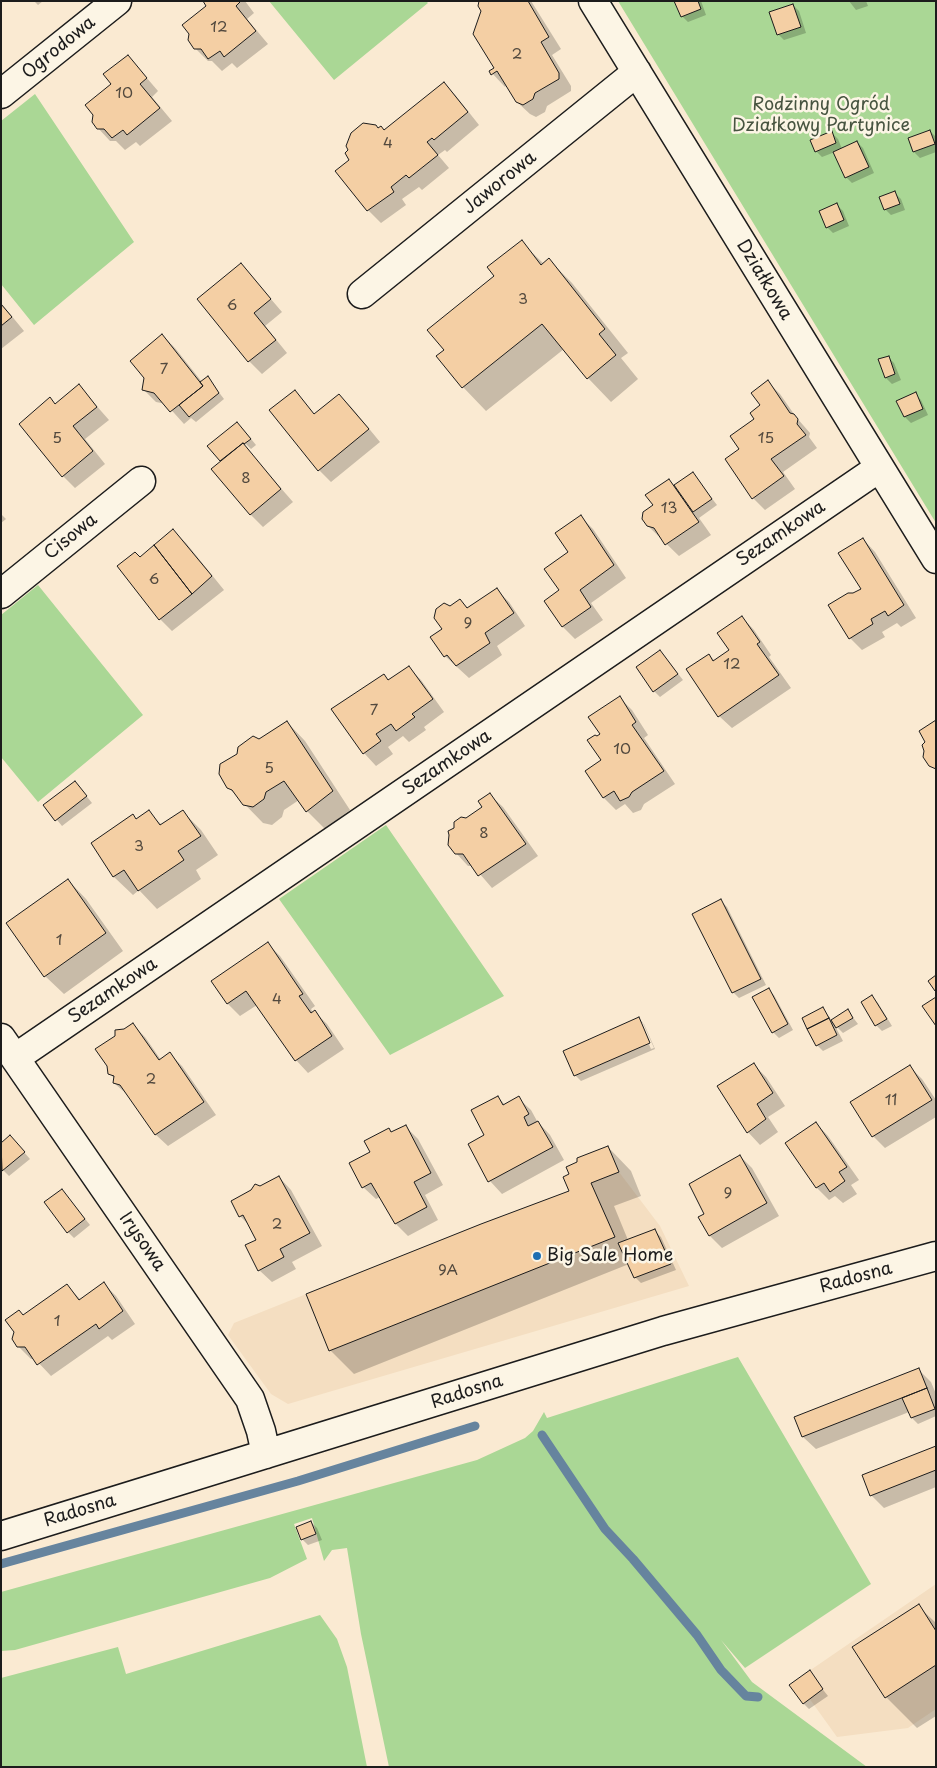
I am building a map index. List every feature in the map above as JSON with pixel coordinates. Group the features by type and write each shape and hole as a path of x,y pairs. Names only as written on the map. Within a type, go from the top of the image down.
{"street":[{"name":"Ogrodowa","path":"1,94 117,1"},
{"name":"Działkowa","path":"593,1 936,559"},
{"name":"Jaworowa","path":"362,294 637,72"},
{"name":"Sezamkowa","path":"8,1048 879,468"},
{"name":"Cisowa","path":"1,594 141,481"},
{"name":"Irysowa","path":"8,1048 250,1399 261,1431 266,1454"},
{"name":"Radosna","path":"1,1536 663,1331 936,1256"}],"shaded area":[{"name":"Big Sale Home","path":"608,1146 619,1172 660,1226 689,1286 288,1404 271,1394 228,1335 234,1323 481,1224 569,1191 563,1177 569,1174 566,1167 577,1162 577,1158"},
{"path":"936,1584 936,1709 908,1728 837,1737 796,1680"}],"green space":[{"path":"269,1 426,1 428,3 334,80"},
{"name":"Rodzinny Ogród Działkowy Partynice","path":"618,1 936,1 936,523"},
{"path":"35,94 134,242 34,325 1,284 1,121"},
{"path":"38,585 143,715 38,802 1,757 1,615"},
{"path":"386,825 504,996 390,1055 279,899"},
{"path":"738,1357 871,1584 745,1668 721,1640 752,1682 867,1767 389,1767 361,1634 347,1548 332,1550 324,1561 312,1518 294,1524 307,1559 270,1578 15,1650 1,1651 1,1592 477,1460 525,1438 533,1431 544,1412 547,1418"},
{"path":"320,1615 337,1639 347,1667 367,1767 1,1767 1,1678 118,1647 126,1674"}],"building":[{"path":"203,1 241,1 236,6 256,31 224,57 220,51 208,59 201,49 194,49 188,40 189,34 182,25 206,6"},
{"path":"479,1 528,1 549,37 541,42 559,73 559,79 535,93 533,99 523,105 516,102 497,71 491,75 489,71 494,68 473,34 481,11 478,6"},
{"path":"674,1 698,1 701,9 681,17"},
{"path":"793,4 801,27 777,35 769,12"},
{"path":"128,55 147,78 140,84 160,108 127,135 123,130 112,138 104,129 97,129 92,122 93,115 85,105 111,84 103,74"},
{"path":"444,82 468,112 434,140 432,138 427,142 438,155 409,178 406,175 391,187 394,192 367,211 335,171 349,160 345,153 348,150 346,146 351,133 363,123 376,125 378,128 381,126 384,130"},
{"path":"930,130 935,144 913,152 908,138"},
{"path":"832,131 836,143 815,152 810,140"},
{"path":"857,141 869,167 845,178 833,152"},
{"path":"895,191 900,204 884,210 879,197"},
{"path":"837,203 844,220 826,228 819,211"},
{"path":"522,240 541,265 549,258 605,329 599,334 616,355 587,379 542,324 462,388 436,356 444,350 427,330 494,276 487,267"},
{"path":"241,263 271,299 254,313 276,340 248,362 197,299"},
{"path":"1,304 12,317 1,326"},
{"path":"162,334 203,386 170,412 154,393 142,390 144,378 130,361"},
{"path":"889,356 895,374 885,378 878,359"},
{"path":"208,376 219,393 189,417 179,405 203,386 200,382"},
{"path":"768,380 790,413 794,414 798,419 797,424 806,435 771,459 784,476 752,499 725,459 739,449 730,436 754,419 750,413 760,405 751,393"},
{"path":"79,384 97,407 73,426 93,451 62,477 19,424 50,397 55,404"},
{"path":"295,390 314,414 339,394 369,429 318,471 269,410"},
{"path":"916,392 923,409 904,417 896,401"},
{"path":"237,422 251,439 220,461 207,446"},
{"path":"243,443 281,489 250,515 211,469"},
{"path":"693,472 712,499 693,512 674,485"},
{"path":"669,479 699,522 665,545 654,528 647,526 642,519 643,512 653,505 645,495"},
{"path":"581,515 614,565 580,590 591,607 562,627 544,601 559,590 544,569 568,552 555,533"},
{"path":"173,529 212,576 192,594 154,545"},
{"path":"863,538 904,605 888,616 885,611 871,619 873,624 849,639 828,605 848,593 861,589 838,553"},
{"path":"154,545 192,594 159,620 117,566 135,552 140,557"},
{"path":"497,588 514,613 485,633 490,643 456,666 447,655 444,657 430,637 442,629 434,618 436,609 444,603 450,606 460,599 467,608"},
{"path":"742,616 760,642 757,644 779,675 718,717 686,669 709,654 713,661 729,650 717,633"},
{"path":"660,650 678,674 653,692 636,667"},
{"path":"409,666 433,699 412,714 415,717 396,731 391,724 376,734 381,741 363,754 331,709 384,674 388,680"},
{"path":"620,696 636,722 632,725 664,771 632,792 629,797 620,801 614,791 603,798 585,771 601,760 587,740 600,734 588,717"},
{"path":"936,720 936,769 929,766 923,757 922,745 925,742 919,731"},
{"path":"287,721 333,791 306,812 284,781 266,792 264,799 253,807 243,805 232,790 227,788 219,774 220,764 237,754 238,747 253,736 259,739"},
{"path":"75,781 87,796 55,821 43,805"},
{"path":"490,793 526,844 478,876 463,854 455,854 448,845 448,831 454,828 454,822 461,817 466,818 482,807 478,801"},
{"path":"149,810 160,825 183,810 201,836 178,851 184,860 138,891 124,870 113,877 91,843 133,814 136,819"},
{"path":"68,879 106,933 44,977 6,923"},
{"path":"721,899 761,979 732,993 692,914"},
{"path":"268,942 303,994 299,996 311,1013 315,1010 332,1036 295,1061 246,991 227,1004 211,981"},
{"path":"936,975 936,990 935,991 928,981"},
{"path":"769,988 788,1024 772,1033 752,997"},
{"path":"872,995 887,1019 875,1026 861,1002"},
{"path":"936,997 936,1026 922,1006"},
{"path":"823,1007 829,1018 807,1029 802,1018"},
{"path":"848,1009 853,1018 836,1028 831,1020"},
{"path":"639,1017 650,1043 574,1076 563,1051"},
{"path":"829,1018 837,1035 816,1046 807,1029"},
{"path":"133,1023 159,1060 170,1052 204,1102 155,1135 120,1085 113,1083 114,1076 108,1074 107,1066 95,1049 115,1036 115,1030 124,1029"},
{"path":"754,1063 773,1093 757,1104 766,1119 747,1133 717,1086"},
{"path":"910,1065 932,1100 872,1137 850,1102"},
{"path":"498,1096 503,1105 519,1096 529,1114 524,1117 528,1126 538,1121 553,1147 488,1182 468,1144 484,1135 471,1110"},
{"path":"816,1122 847,1167 839,1172 845,1181 830,1192 824,1183 816,1188 785,1143"},
{"path":"406,1125 431,1173 414,1182 427,1207 395,1224 371,1183 362,1188 349,1163 370,1152 364,1141 389,1128 391,1132"},
{"path":"10,1135 25,1152 2,1171 1,1143"},
{"path":"608,1146 619,1172 591,1183 615,1237 329,1351 306,1294 569,1191 563,1177 569,1174 566,1167 577,1162 577,1158"},
{"path":"740,1155 767,1203 709,1236 698,1217 704,1214 689,1184"},
{"path":"279,1176 310,1233 280,1249 284,1257 258,1271 245,1245 256,1240 243,1215 239,1217 231,1201 251,1190 255,1184 260,1186"},
{"path":"62,1189 85,1219 67,1233 44,1202"},
{"path":"655,1229 671,1264 634,1278 618,1243"},
{"path":"104,1282 123,1311 99,1329 96,1324 37,1365 25,1347 17,1347 12,1339 14,1332 5,1320 19,1310 23,1315 67,1284 79,1300"},
{"path":"919,1368 927,1388 802,1437 794,1417"},
{"path":"927,1388 935,1409 911,1418 902,1398"},
{"path":"936,1446 936,1470 870,1496 862,1475"},
{"path":"311,1521 316,1534 301,1540 296,1527"},
{"path":"919,1604 936,1631 936,1665 885,1698 852,1647"},
{"path":"810,1670 823,1689 803,1704 789,1685"}],"waterway":[{"path":"1,1564 298,1481 475,1426"},
{"path":"542,1435 605,1529 697,1635 721,1670 746,1696 758,1697"}],"place":[{"name":"Big Sale Home","path":"537,1256"}]}
